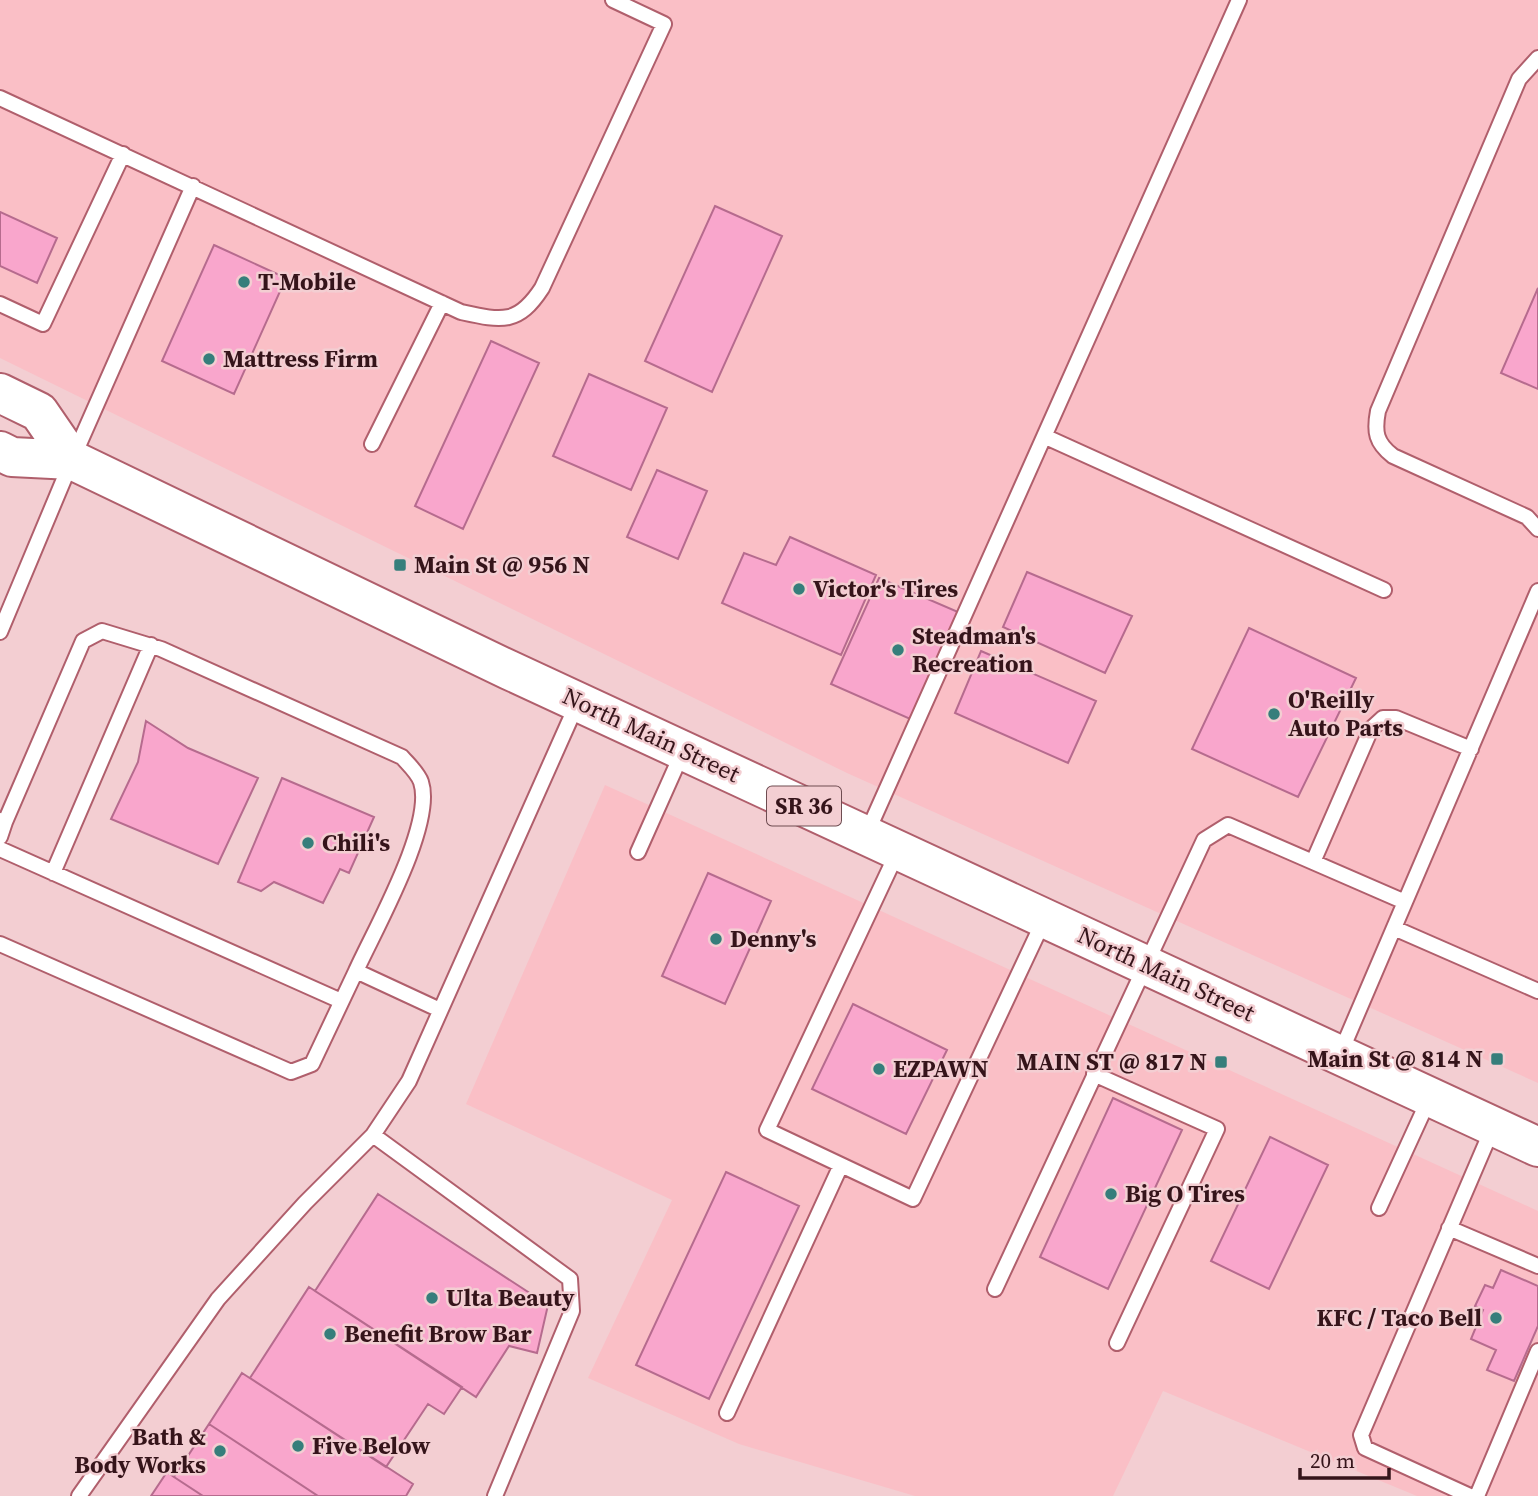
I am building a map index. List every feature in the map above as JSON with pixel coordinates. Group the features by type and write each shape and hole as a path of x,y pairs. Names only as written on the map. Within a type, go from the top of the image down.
{"highway":[{"path":"0,393 39,412 72,460"},
{"name":"North Main Street","path":"0,451 12,457 72,460 578,701 1538,1147"}],"lane":[{"path":"0,97 461,312 493,319 515,317 530,307 542,288 664,24 612,0"},
{"path":"1045,917 913,1199 767,1130 1045,437 1239,0"},
{"path":"1537,526 1527,517 1393,456 1382,447 1375,430 1378,411 1519,79 1538,58"},
{"path":"0,304 44,324 123,154"},
{"path":"0,632 72,460 193,187"},
{"path":"372,444 442,303"},
{"path":"1045,437 1384,590"},
{"path":"1339,1055 1538,591"},
{"path":"0,837 3,821 83,641 102,631 150,645 402,757 421,780 425,806 412,850 312,1064 291,1072 0,944"},
{"path":"53,873 150,645"},
{"path":"79,1496 218,1299 305,1203 373,1135 409,1081 578,701"},
{"path":"1313,862 1371,729 1383,718 1396,718 1471,750"},
{"path":"638,852 684,750"},
{"path":"995,1289 1204,840 1227,825 1405,902"},
{"path":"0,849 341,1001"},
{"path":"1394,928 1538,991"},
{"path":"356,971 440,1010"},
{"path":"1094,1074 1217,1129 1116,1343"},
{"path":"1379,1208 1430,1098"},
{"path":"1471,1496 1376,1454 1365,1448 1361,1441 1493,1126"},
{"path":"373,1135 570,1279 572,1311 495,1496"},
{"path":"727,1413 841,1165"},
{"path":"1449,1228 1538,1266"},
{"path":"1477,1496 1538,1352"}],"shaded area":[{"path":"0,0 1538,0 1538,1083 847,773 0,358"},
{"path":"605,785 1538,1211 1538,1496 1417,1496 1163,1391 1113,1496 915,1496 739,1444 588,1378 672,1200 466,1104"}],"building":[{"path":"715,206 782,236 712,392 645,361"},
{"path":"0,212 57,238 37,283 0,266"},
{"path":"214,245 286,278 234,394 162,361"},
{"path":"1538,288 1538,389 1501,373"},
{"path":"491,341 539,363 463,529 415,506"},
{"path":"589,374 667,408 631,490 553,456"},
{"path":"657,470 707,491 678,559 627,537"},
{"name":"Victor's Tires","path":"790,537 876,575 841,655 722,603 744,553 776,565"},
{"path":"1027,572 1132,616 1105,673 1003,627"},
{"name":"Steadman's Recreation","path":"879,578 965,615 917,722 831,684"},
{"name":"O'Reilly Auto Parts","path":"1249,628 1356,678 1298,797 1192,749"},
{"path":"981,651 1096,701 1068,763 955,713"},
{"path":"146,721 188,748 258,778 218,864 111,819 138,762"},
{"name":"Chili's","path":"282,778 374,817 349,873 340,869 323,903 274,882 261,891 238,882"},
{"name":"Denny's","path":"708,873 771,901 725,1004 662,976"},
{"name":"EZPAWN","path":"853,1004 947,1050 906,1134 812,1089"},
{"name":"Big O Tires","path":"1113,1098 1182,1130 1108,1289 1040,1257"},
{"path":"1270,1137 1328,1165 1269,1289 1211,1261"},
{"path":"726,1172 799,1206 709,1399 636,1365"},
{"name":"Ulta Beauty","path":"378,1194 548,1305 537,1353 509,1346 476,1397 315,1291"},
{"path":"1501,1270 1538,1286 1538,1326 1514,1381 1487,1370 1496,1350 1471,1339 1483,1310 1475,1306 1485,1285 1493,1288"},
{"name":"Benefit Brow Bar","path":"309,1287 462,1387 444,1414 428,1404 386,1467 250,1378"},
{"name":"Five Below","path":"242,1373 413,1484 406,1496 318,1496 209,1424"},
{"name":"Bath & Body Works","path":"209,1424 318,1496 203,1496 174,1477"},
{"path":"167,1472 174,1477 203,1496 151,1496"}],"place":[{"name":"T-Mobile","path":"244,282"},
{"name":"Mattress Firm","path":"209,359"},
{"name":"Main St @ 956 N","path":"400,565"},
{"name":"Victor's Tires","path":"799,589"},
{"name":"Steadman's Recreation","path":"898,650"},
{"name":"O'Reilly Auto Parts","path":"1274,714"},
{"name":"Chili's","path":"308,843"},
{"name":"Denny's","path":"716,939"},
{"name":"Main St @ 814 N","path":"1497,1059"},
{"name":"MAIN ST @ 817 N","path":"1221,1062"},
{"name":"EZPAWN","path":"879,1069"},
{"name":"Big O Tires","path":"1111,1194"},
{"name":"Ulta Beauty","path":"432,1298"},
{"name":"KFC / Taco Bell","path":"1496,1318"},
{"name":"Benefit Brow Bar","path":"330,1334"},
{"name":"Five Below","path":"298,1446"},
{"name":"Bath & Body Works","path":"220,1451"}]}
